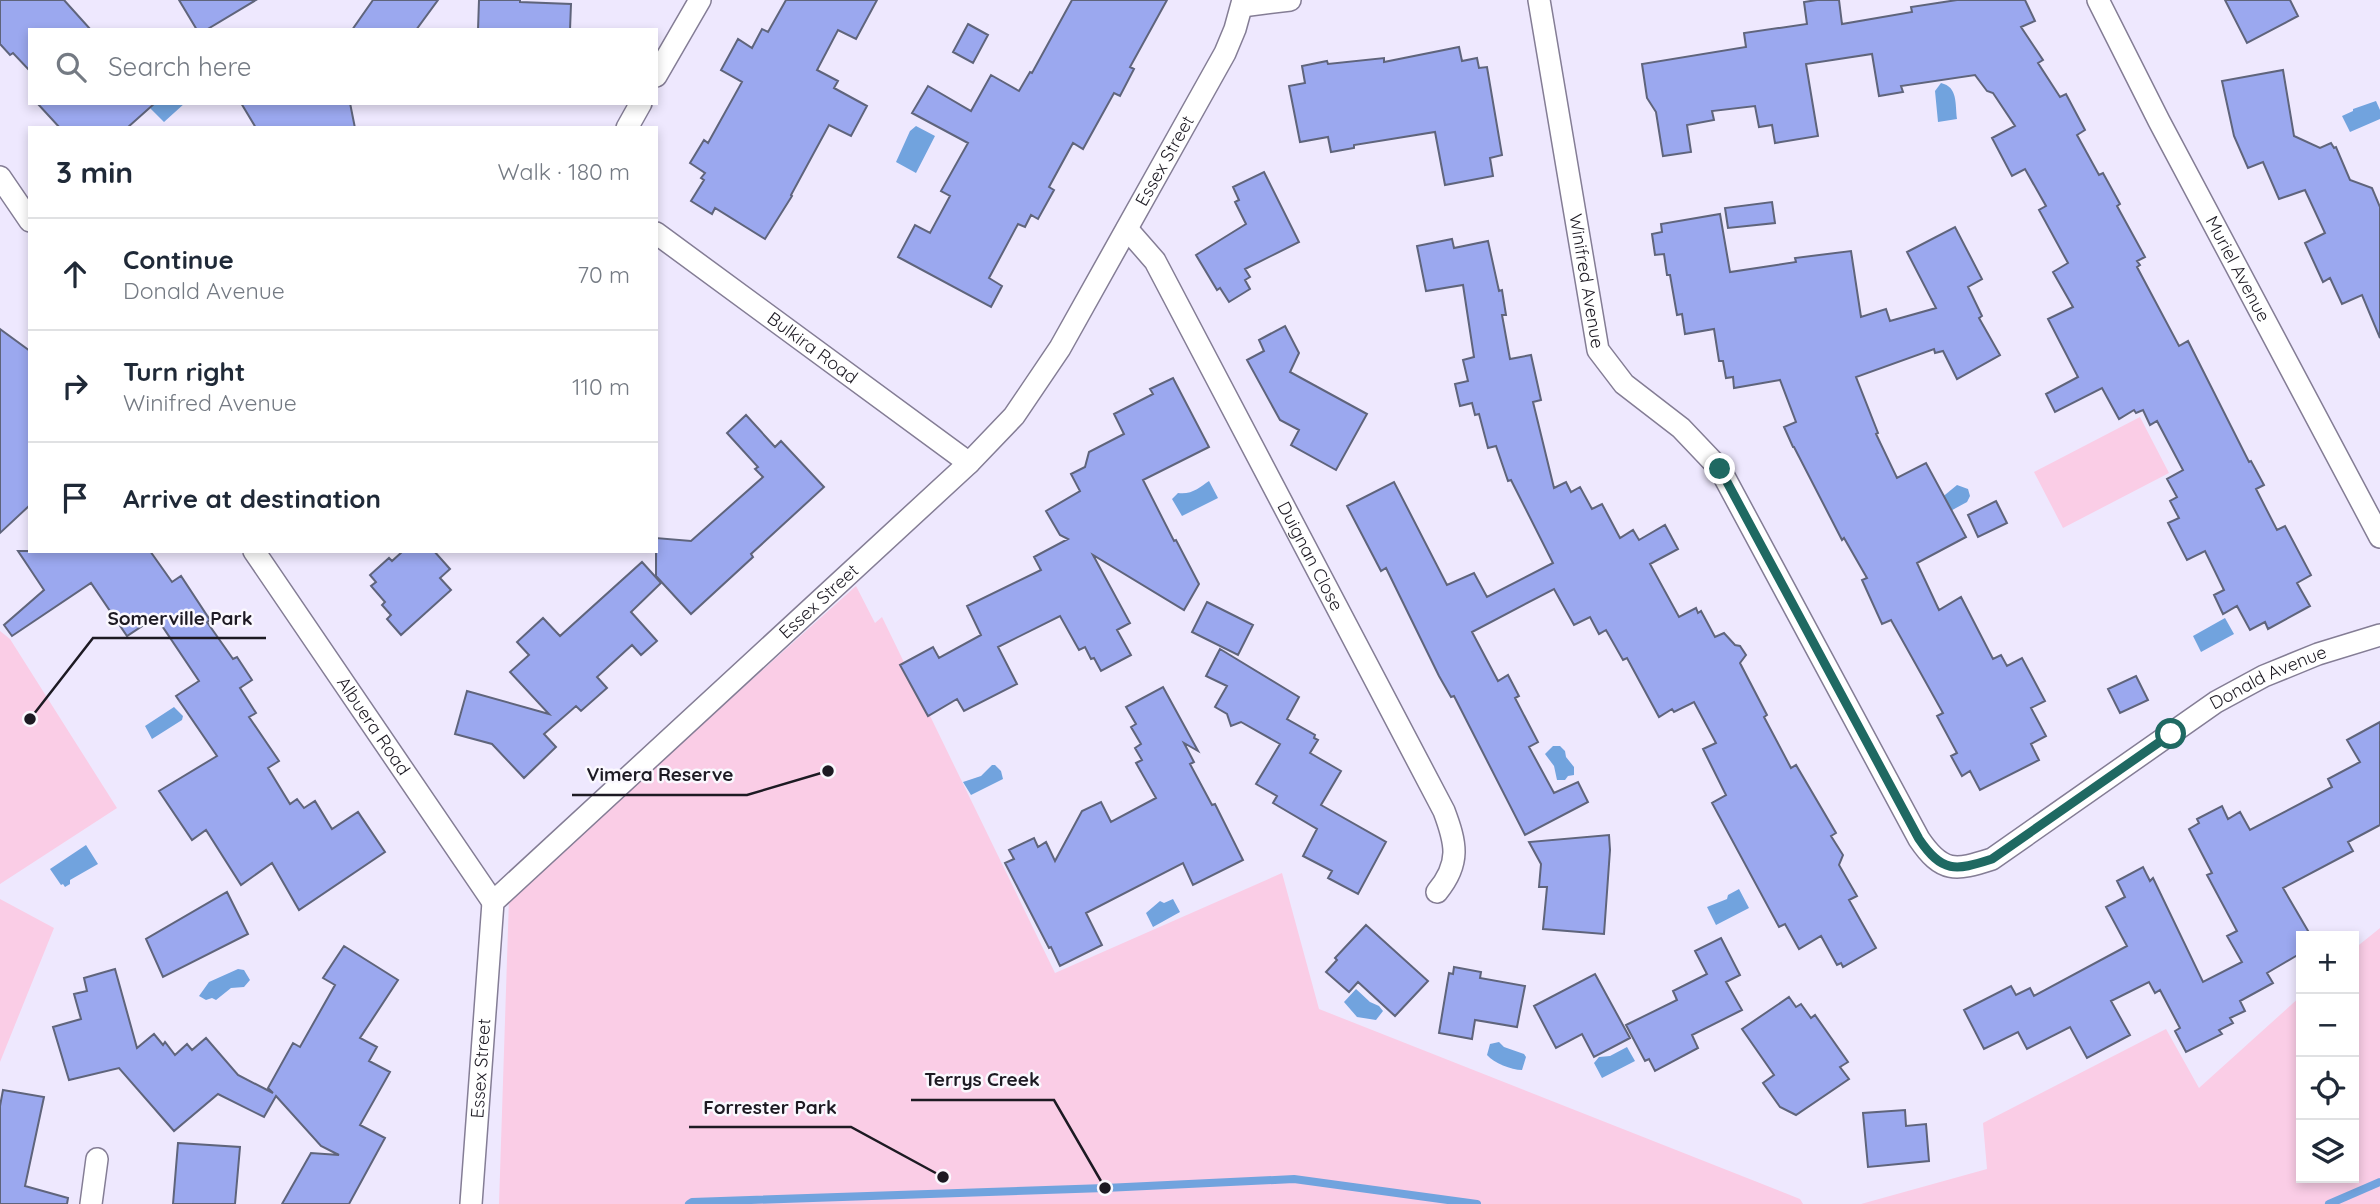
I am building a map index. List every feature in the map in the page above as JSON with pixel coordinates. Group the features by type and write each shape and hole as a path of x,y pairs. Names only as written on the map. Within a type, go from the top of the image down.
{"street":[{"path":"658,73 700,0"},
{"path":"1242,3 1290,0"},
{"name":"Winifred Avenue","path":"1539,0 1598,350 1624,384 1681,428 1720,469 1919,839 1939,864 1951,867"},
{"name":"Muriel Avenue","path":"2098,0 2159,121 2380,537"},
{"name":"Essex Street","path":"471,1204 493,902 969,463 1014,416 1060,348 1225,52 1242,3"},
{"path":"627,126 639,105"},
{"path":"0,177 28,218"},
{"name":"Duignan Close","path":"1127,229 1155,261 1444,811 1454,838 1454,863 1448,878 1437,891"},
{"name":"Bulkira Road","path":"658,234 969,463"},
{"name":"Albuera Road","path":"255,553 493,902"},
{"name":"Donald Avenue","path":"1951,867 1969,866 1992,859 2216,702 2264,676 2318,654 2380,635"},
{"path":"91,1204 97,1159"}],"shaded area":[{"path":"2140,417 2169,473 2063,528 2034,472"},
{"path":"856,586 875,623 882,617 1055,973 1282,873 1319,1009 1800,1199 1803,1204 499,1204 509,898"},
{"path":"0,631 10,639 117,808 0,884"},
{"path":"0,899 54,928 0,1062"},
{"path":"2380,928 2380,1204 1861,1204 1987,1169 1983,1123 2166,1029 2199,1088 2296,1001 2296,1183 2359,1183 2359,945"}],"water":[{"path":"1941,83 1953,92 1957,119 1938,122 1935,91"},
{"path":"2376,101 2380,119 2350,132 2342,116"},
{"path":"153,105 183,105 164,122 150,108"},
{"path":"916,126 935,136 916,173 896,162 910,131"},
{"path":"1209,481 1218,498 1182,516 1172,499 1178,493 1192,492"},
{"path":"1957,485 1968,489 1970,496 1967,502 1945,514 1940,499"},
{"path":"2225,618 2234,634 2201,652 2193,636"},
{"path":"174,707 183,716 182,720 152,739 145,726"},
{"path":"1553,746 1560,746 1565,751 1574,767 1574,775 1565,780 1557,780 1554,766 1545,754"},
{"path":"992,765 1001,771 1003,779 971,795 963,782 981,776"},
{"path":"86,845 98,864 70,880 70,884 65,887 61,885 50,869"},
{"path":"1739,889 1749,908 1716,925 1707,907 1727,899 1728,895"},
{"path":"1173,899 1180,912 1153,927 1146,913 1160,901 1164,903"},
{"path":"238,969 244,970 250,980 244,987 231,988 216,1000 206,1000 199,996 209,982"},
{"path":"1356,989 1383,1011 1376,1020 1357,1017 1344,1002"},
{"path":"1499,1042 1504,1047 1524,1054 1526,1057 1522,1070 1503,1066 1487,1055 1490,1044"},
{"path":"1627,1047 1635,1061 1602,1078 1594,1063 1599,1057 1610,1056"}],"building":[{"path":"0,0 64,0 89,28 28,28 28,69 0,44"},
{"path":"179,0 256,0 209,28 196,28"},
{"path":"373,0 438,0 417,28 353,28"},
{"path":"479,0 571,4 570,28 478,28"},
{"path":"786,0 877,0 856,39 838,30 817,70 838,81 834,88 867,106 851,136 829,125 792,196 765,239 715,208 712,214 691,201 704,180 701,178 705,173 690,163 704,140 708,143 742,82 721,70 738,39 752,48 762,29 768,32"},
{"path":"1072,0 1167,0 1130,67 1134,69 1120,96 1114,93 1083,149 1073,143 1049,187 1054,190 1038,219 1031,215 1025,227 1018,224 989,278 1002,286 991,307 898,257 915,225 930,233 950,196 941,191 968,143 912,113 928,86 971,111 991,75 1019,91 1030,72 1032,73"},
{"path":"1839,0 1842,24 1912,12 1911,7 1957,0 2025,0 2035,21 2021,27 2043,60 2038,63 2060,97 2066,94 2085,130 2077,135 2099,175 2103,173 2120,204 2117,206 2145,257 2137,261 2140,265 2137,267 2179,346 2188,341 2249,462 2251,461 2264,485 2256,489 2277,530 2285,526 2311,575 2297,583 2310,606 2268,629 2265,622 2250,630 2237,606 2223,614 2214,595 2224,590 2205,551 2187,560 2168,523 2179,518 2170,501 2177,497 2167,479 2183,470 2157,421 2150,425 2143,410 2136,413 2134,410 2119,419 2102,388 2055,412 2046,394 2078,377 2048,319 2073,307 2053,272 2068,263 2039,210 2046,206 2025,169 2012,176 1992,138 2015,126 1993,93 1987,91 1975,75 1901,86 1903,92 1879,96 1872,54 1806,64 1818,136 1775,143 1772,125 1759,127 1755,106 1712,111 1714,120 1687,125 1691,152 1663,156 1656,112 1647,98 1642,64 1746,47 1744,33 1807,24 1804,2"},
{"path":"2225,0 2290,0 2298,16 2247,43"},
{"path":"968,24 988,35 973,63 953,52"},
{"path":"1459,47 1462,61 1477,58 1479,68 1487,67 1502,155 1490,158 1493,176 1445,185 1435,132 1354,145 1354,148 1331,152 1328,137 1300,142 1289,86 1305,83 1302,66 1327,61 1328,64 1384,58 1384,62"},
{"path":"2283,70 2294,136 2320,148 2331,143 2336,147 2350,180 2372,188 2380,207 2380,338 2362,295 2342,304 2330,278 2323,282 2305,243 2325,233 2305,190 2279,199 2263,162 2248,168 2234,136 2222,81"},
{"path":"39,105 153,105 129,126 58,126"},
{"path":"242,105 350,105 355,126 255,126"},
{"path":"1264,172 1299,242 1245,269 1250,277 1245,280 1250,289 1229,302 1220,288 1217,290 1196,255 1246,224 1235,202 1239,200 1233,187"},
{"path":"1772,202 1775,223 1728,228 1725,208"},
{"path":"1720,214 1730,272 1796,262 1795,258 1851,251 1861,317 1886,309 1890,321 1936,308 1907,252 1955,227 1982,279 1968,287 1982,316 1979,318 2000,355 1957,379 1943,351 1935,353 1934,349 1856,377 1878,433 1876,434 1897,478 1926,463 1966,537 1917,563 1939,610 1961,597 1993,659 2001,655 2007,666 2022,658 2045,701 2031,708 2046,736 2031,744 2039,760 1980,790 1970,771 1962,776 1951,756 1957,753 1937,716 1943,713 1891,620 1882,624 1862,580 1867,578 1844,538 1842,540 1793,447 1784,427 1796,422 1780,380 1734,388 1733,377 1726,378 1723,361 1719,361 1714,329 1685,334 1682,314 1677,315 1664,254 1655,255 1652,234 1662,232 1661,224"},
{"path":"1452,239 1454,248 1488,241 1499,291 1502,290 1506,315 1502,315 1510,359 1531,355 1541,400 1533,402 1554,488 1566,482 1571,492 1580,487 1592,509 1602,504 1620,538 1633,530 1639,540 1665,525 1678,549 1650,564 1679,617 1696,608 1698,613 1701,611 1715,637 1724,633 1735,645 1740,646 1746,655 1740,663 1767,715 1764,717 1791,768 1796,765 1836,833 1831,836 1843,855 1839,865 1857,896 1849,900 1876,948 1843,967 1841,963 1837,965 1821,936 1799,949 1785,924 1779,927 1712,803 1726,795 1703,749 1716,743 1694,702 1674,712 1672,709 1659,717 1627,658 1623,660 1606,630 1599,634 1590,617 1574,625 1554,589 1472,632 1498,681 1508,675 1519,696 1515,698 1538,742 1529,747 1554,793 1578,782 1588,802 1525,835 1454,696 1451,697 1439,676 1386,568 1381,571 1347,506 1394,482 1447,585 1474,573 1487,597 1553,563 1511,480 1508,481 1496,446 1488,448 1479,414 1475,415 1472,403 1460,406 1455,384 1468,381 1463,360 1474,357 1463,285 1426,291 1417,246"},
{"path":"1285,326 1299,353 1290,372 1367,414 1336,470 1291,445 1299,430 1280,420 1247,360 1264,351 1259,340"},
{"path":"0,329 28,350 28,507 0,533"},
{"path":"1173,378 1209,447 1143,480 1199,584 1184,610 1093,555 1130,623 1117,630 1131,655 1101,671 1085,647 1079,650 1060,616 998,647 1017,684 964,711 957,699 928,716 900,665 933,647 939,658 981,635 967,606 1041,570 1034,557 1068,539 1060,535 1046,511 1080,491 1071,474 1085,467 1089,452 1124,434 1114,414 1153,394 1150,389"},
{"path":"746,415 775,447 781,441 824,487 691,614 656,576 658,538 691,541 763,477 755,469 758,467 727,433"},
{"path":"1996,501 2007,523 1978,537 1968,515"},
{"path":"18,551 151,553 172,582 181,576 210,620 207,622 233,659 237,657 252,680 240,688 256,713 249,717 279,761 268,768 290,804 297,799 304,808 315,801 332,829 358,812 385,852 299,910 272,863 241,885 206,830 192,840 159,791 217,756 176,696 199,681 156,617 127,636 91,583 12,636 4,625 44,590"},
{"path":"401,553 436,553 450,569 440,578 451,590 401,635 387,619 391,615 382,605 385,602 371,586 376,582 370,575 389,558 392,561"},
{"path":"642,562 661,583 631,612 657,641 641,655 632,645 597,677 607,688 581,711 576,706 544,734 556,747 524,778 492,744 455,734 467,691 549,714 510,672 529,655 517,642 543,618 560,636"},
{"path":"1207,602 1253,625 1238,655 1192,632"},
{"path":"1220,649 1299,697 1287,719 1315,735 1314,738 1318,740 1310,753 1341,771 1321,805 1386,842 1358,894 1328,878 1332,871 1303,856 1317,829 1273,803 1277,796 1256,784 1280,744 1241,722 1231,726 1227,714 1215,707 1227,686 1206,676"},
{"path":"2136,676 2148,700 2120,713 2108,689"},
{"path":"1163,687 1198,751 1184,743 1194,762 1190,764 1212,805 1215,804 1243,860 1193,885 1183,863 1086,913 1102,945 1060,966 1005,863 1014,859 1009,850 1034,838 1038,847 1046,842 1055,861 1082,811 1101,802 1111,822 1156,798 1136,763 1142,760 1135,748 1141,744 1131,727 1136,724 1126,707"},
{"path":"2380,722 2380,825 2348,842 2353,851 2283,888 2308,931 2296,931 2296,956 2267,973 2273,983 2240,1001 2245,1011 2230,1018 2233,1023 2219,1030 2222,1034 2186,1052 2175,1031 2180,1028 2160,990 2155,993 2149,982 2111,1001 2130,1035 2087,1058 2070,1027 2027,1049 2018,1032 1984,1049 1964,1010 2011,986 2016,995 2030,988 2034,996 2127,946 2106,907 2125,897 2117,881 2143,867 2150,881 2153,878 2203,982 2242,962 2227,936 2237,931 2207,875 2212,873 2189,829 2199,823 2197,819 2222,806 2228,819 2240,812 2250,830 2332,787 2328,779 2360,762 2347,740"},
{"path":"1609,835 1604,934 1543,929 1547,887 1539,887 1541,864 1529,842"},
{"path":"227,892 248,934 163,977 146,939"},
{"path":"1366,925 1428,981 1395,1016 1358,982 1349,992 1326,972 1337,960 1335,958"},
{"path":"1721,938 1740,975 1726,982 1742,1010 1692,1035 1698,1048 1655,1071 1649,1059 1645,1061 1626,1025 1677,1000 1673,991 1707,974 1695,951"},
{"path":"344,946 398,980 360,1038 377,1047 369,1061 390,1072 360,1125 385,1138 349,1204 282,1204 311,1153 339,1155 321,1146 276,1096 264,1117 218,1094 174,1131 119,1068 69,1080 53,1027 81,1019 74,994 87,991 84,978 115,969 137,1048 154,1034 163,1045 165,1042 175,1055 187,1044 192,1050 206,1038 238,1075 273,1093 268,1088 293,1043 300,1047 335,985 323,978"},
{"path":"1454,967 1481,972 1480,978 1525,986 1517,1027 1475,1020 1472,1039 1439,1033 1449,973 1453,974"},
{"path":"1595,974 1630,1038 1594,1057 1582,1034 1556,1048 1534,1006"},
{"path":"1789,997 1796,1007 1801,1004 1811,1018 1815,1015 1848,1062 1840,1067 1849,1079 1796,1115 1780,1107 1763,1083 1774,1075 1742,1029"},
{"path":"3,1090 44,1097 25,1186 68,1198 67,1204 0,1204 0,1106"},
{"path":"1905,1110 1906,1126 1926,1124 1929,1161 1868,1167 1863,1113"},
{"path":"178,1143 240,1147 235,1204 173,1204"}],"waterway":[{"path":"689,1204 1294,1179 1477,1204"},
{"path":"2329,1204 2380,1182"}],"place":[{"name":"Somerville Park","path":"30,719"},
{"name":"Vimera Reserve","path":"828,771"},
{"name":"Forrester Park","path":"943,1177"},
{"name":"Terrys Creek","path":"1105,1188"}],"route":[{"path":"1720,469 1919,839 1939,864 1951,867 1969,866 1992,859 2171,734"}]}
